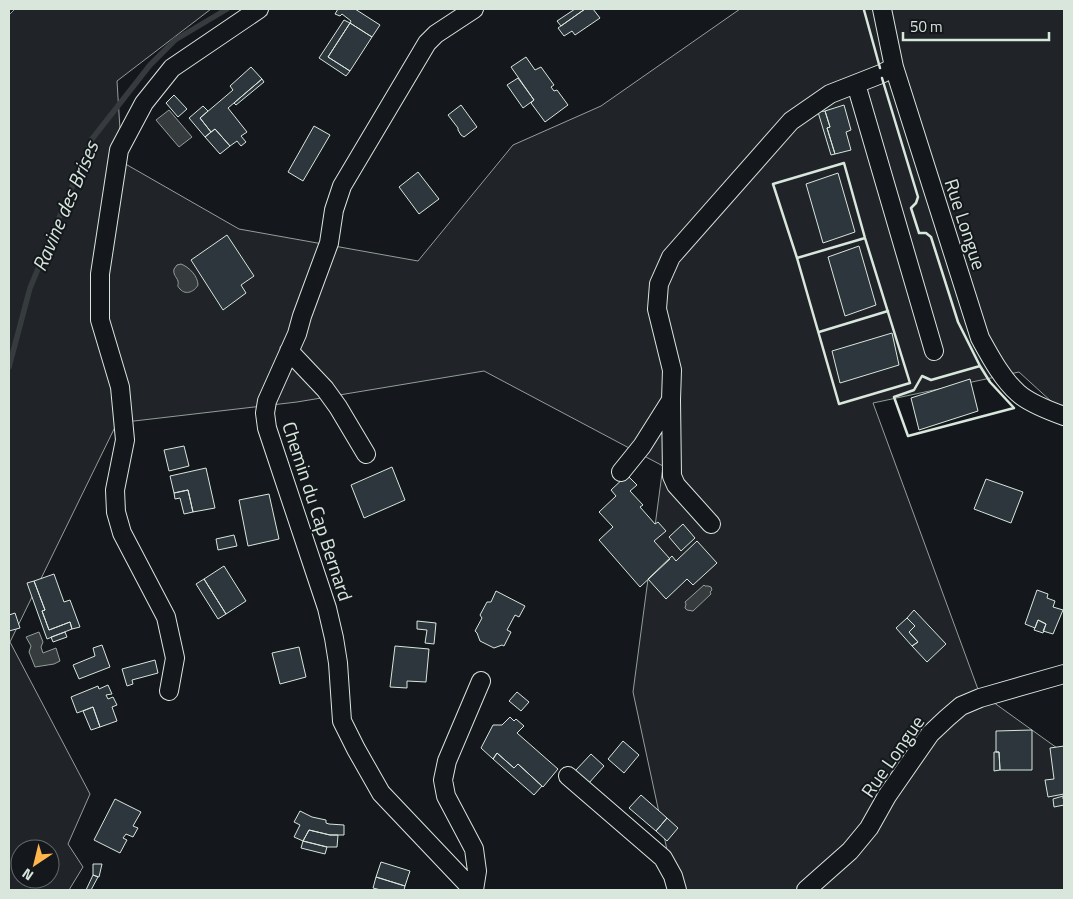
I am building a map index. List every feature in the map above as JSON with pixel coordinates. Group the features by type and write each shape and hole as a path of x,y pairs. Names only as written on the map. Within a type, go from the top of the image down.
{"street":[{"path":"169,690 174,658 166,617 122,533 116,512 115,490 125,440 120,387 100,320 100,274 119,150 144,103 172,68 259,9"},
{"name":"Chemin du Cap Bernard","path":"474,9 436,34 427,43 342,186 334,210 329,243 297,334 267,401 265,413 267,428 328,608 338,663 342,721 380,793 474,890"},
{"name":"Rue Longue","path":"882,9 894,67 980,338 1005,378 1018,393 1036,404 1064,416"},
{"path":"712,524 676,485 672,476 672,370 657,309 659,284 671,258 791,121 830,94 894,67"},
{"path":"856,84 934,351"},
{"path":"289,350 325,389 366,454"},
{"path":"621,472 642,446 671,400"},
{"name":"Rue Longue","path":"806,890 850,851 869,828 887,796 930,734 961,706 980,698 1064,674"},
{"path":"474,890 477,871 474,849 446,796 443,780 447,761 481,681"},
{"path":"568,776 662,858 673,876 678,890"}],"shaded area":[{"path":"15,9 211,9 117,81 122,162 239,229 418,261 513,145 601,106 740,9 1064,9 1064,413 1019,372 873,403 979,692 1064,753 1064,890 681,890 675,887 633,692 663,466 484,371 297,402 117,423 10,642 90,794 68,844 83,867 69,890 9,890 9,15"},
{"path":"169,110 192,137 179,147 156,120"},
{"path":"181,264 192,272 198,282 197,287 193,291 182,291 178,286 174,269 177,265"},
{"path":"704,585 711,587 711,594 693,611 687,610 685,602"},
{"path":"39,632 43,642 41,647 43,653 56,648 60,661 54,664 35,667 29,652 31,646 26,637"}],"building":[{"path":"338,9 355,9 380,25 372,37 350,23 351,21 342,14 340,16 335,14"},
{"path":"575,9 585,9 561,26 557,21"},
{"path":"585,9 593,9 600,18 575,35 572,31 564,36 558,28"},
{"path":"344,20 350,23 328,57 350,71 346,76 319,58"},
{"path":"350,23 372,37 350,71 328,57"},
{"path":"526,57 535,70 541,67 554,85 551,87 554,91 557,90 568,105 545,122 531,103 534,100 511,67"},
{"path":"251,67 262,79 228,108 247,132 241,136 246,142 241,146 237,141 230,146 215,129 211,132 200,118 233,90 230,86"},
{"path":"518,78 534,100 523,108 507,85"},
{"path":"262,79 264,82 236,105 234,103"},
{"path":"174,95 187,109 178,117 166,103"},
{"path":"461,105 477,127 464,137 448,115"},
{"path":"844,105 851,130 846,132 851,150 835,154 827,128 830,127 825,111"},
{"path":"203,106 208,111 200,118 211,132 205,137 189,118"},
{"path":"825,111 830,127 827,128 835,154 831,155 818,112"},
{"path":"314,126 330,135 303,181 288,172"},
{"path":"215,129 230,146 220,154 205,137"},
{"path":"418,172 439,199 419,214 399,187"},
{"path":"838,173 855,232 823,243 806,184"},
{"path":"227,235 254,276 241,285 246,293 223,310 191,260"},
{"path":"859,246 876,305 845,316 828,257"},
{"path":"892,333 899,365 840,383 832,351"},
{"path":"970,379 978,411 919,430 911,398"},
{"path":"184,446 189,466 169,471 164,450"},
{"path":"392,467 405,500 364,518 351,485"},
{"path":"206,468 215,508 193,512 188,490 174,493 170,476"},
{"path":"627,475 637,485 630,491 643,505 640,507 655,524 658,522 666,531 654,541 670,559 640,587 599,540 613,527 599,512 616,496 611,490"},
{"path":"986,479 1023,492 1011,523 974,509"},
{"path":"188,490 193,512 184,514 180,498 175,499 174,493"},
{"path":"269,494 279,539 248,546 239,500"},
{"path":"683,524 695,538 681,551 669,537"},
{"path":"234,535 237,546 218,550 216,539"},
{"path":"697,541 717,563 693,585 687,579 666,599 648,579 672,556 676,561"},
{"path":"224,566 246,601 226,614 204,579"},
{"path":"54,574 64,602 70,600 80,627 72,629 70,622 49,630 42,611 45,610 34,581"},
{"path":"204,579 226,614 218,619 196,584"},
{"path":"34,581 45,610 42,611 49,630 70,622 72,629 47,639 27,583"},
{"path":"1037,590 1048,594 1047,598 1055,601 1053,607 1063,610 1053,634 1043,631 1046,624 1038,620 1035,628 1025,624"},
{"path":"496,591 525,606 519,617 515,615 507,630 511,632 504,646 494,648 480,641 475,631 482,618 480,615 487,602 491,602"},
{"path":"914,610 946,644 927,662 912,646 918,642 909,632 915,626 907,618"},
{"path":"15,613 20,628 9,631 9,615"},
{"path":"907,618 915,626 909,632 918,642 912,646 896,628"},
{"path":"1038,620 1046,624 1043,633 1034,630"},
{"path":"417,621 436,623 434,644 425,643 427,630 417,629"},
{"path":"65,632 67,637 53,642 51,637"},
{"path":"102,645 110,667 79,679 73,665 95,656 93,648"},
{"path":"395,646 429,649 426,682 407,681 407,688 390,687"},
{"path":"299,647 306,677 280,684 272,653"},
{"path":"155,660 158,673 132,680 133,684 127,686 122,669"},
{"path":"108,685 112,694 106,695 108,699 113,697 117,705 112,707 117,721 100,727 93,707 77,713 71,697 98,686 99,689"},
{"path":"517,692 529,702 521,711 509,701"},
{"path":"93,707 100,727 91,730 83,711"},
{"path":"510,717 514,721 516,719 524,726 517,733 558,769 543,787 518,764 514,768 497,753 493,759 481,748 493,725 502,725"},
{"path":"1032,730 1032,770 1000,770 999,752 996,752 996,731"},
{"path":"623,741 639,755 624,773 608,759"},
{"path":"1064,746 1064,794 1048,797 1045,780 1054,779 1050,748"},
{"path":"994,752 999,752 1000,770 994,771"},
{"path":"497,753 514,768 518,764 542,786 534,795 493,759"},
{"path":"591,754 604,766 589,783 575,771"},
{"path":"641,795 667,818 656,831 629,808"},
{"path":"1063,796 1064,805 1054,807 1053,799"},
{"path":"115,799 141,812 133,826 138,828 133,837 126,834 123,838 127,840 120,853 94,840"},
{"path":"300,811 312,817 326,820 326,823 329,824 344,825 344,835 330,835 309,830 303,841 294,837 300,825 294,822"},
{"path":"667,818 678,828 667,841 656,831"},
{"path":"309,830 338,835 337,847 327,847 303,841"},
{"path":"303,841 327,847 325,854 301,848"},
{"path":"381,862 410,871 405,886 376,877"},
{"path":"93,864 102,864 99,877 93,875"},
{"path":"93,875 98,877 91,890 86,890"},
{"path":"376,877 405,886 404,890 373,888"}],"waterway":[{"name":"Ravine des Brises","path":"9,367 30,288 92,139 150,65 175,40 227,9"}],"wall":[{"path":"864,10 880,68"},
{"path":"882,78 918,197 916,203 911,208 919,233 926,233 931,237 958,322 980,366"},
{"path":"844,163 910,383 839,404 797,258 773,184 844,163"},
{"path":"797,258 865,238"},
{"path":"819,332 888,311"},
{"path":"980,366 990,382 1014,408 908,436 894,397 914,390 922,376 931,380 980,366"}]}
